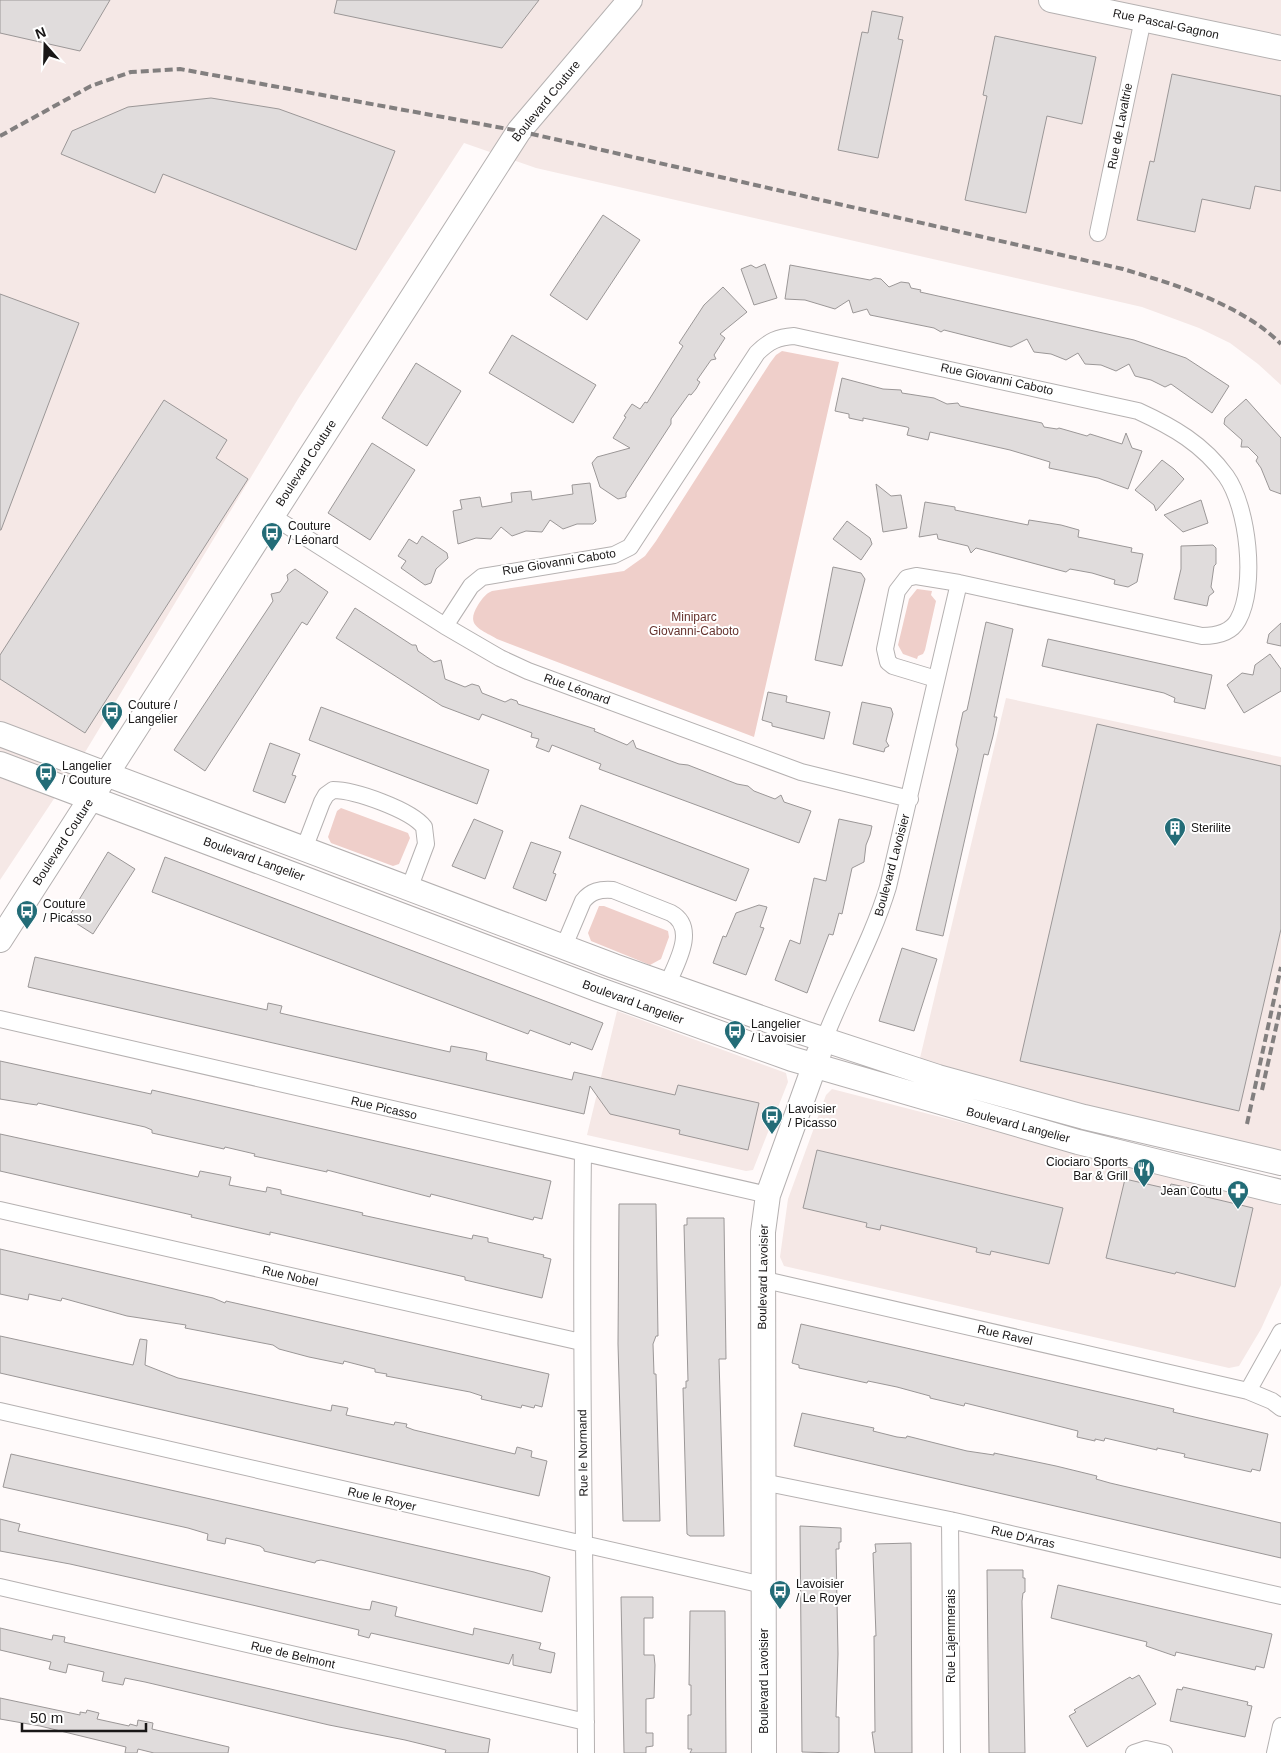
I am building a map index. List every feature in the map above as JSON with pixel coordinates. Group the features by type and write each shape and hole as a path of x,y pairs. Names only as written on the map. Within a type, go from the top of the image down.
{"main road":[{"name":"Boulevard Couture","path":"0,940 519,131 630,0"},
{"name":"Rue Pascal-Gagnon","path":"1051,0 1281,48"},
{"name":"Boulevard Langelier","path":"0,734 408,889 667,985 824,1040 938,1077 1084,1117 1281,1163"},
{"name":"Boulevard Langelier","path":"0,764 620,998 814,1066 1078,1142 1281,1192"},
{"name":"Boulevard Lavoisier","path":"764,1753 762,1232 768,1194 824,1040"}],"street":[{"name":"Rue de Lavaltrie","path":"1098,233 1143,19"},
{"name":"Rue Giovanni Caboto","path":"445,626 471,586 482,577 605,557 622,552 630,547 757,353 767,343 779,336 794,336 1138,411 1172,426 1203,448 1227,476 1237,495 1248,534 1247,581 1238,621 1227,631 1215,636 1202,636 960,583"},
{"name":"Rue Léonard","path":"272,516 445,626 500,658 528,671 784,766 818,777 910,799"},
{"path":"936,679 898,669 888,662 885,649 898,591 907,578 916,576 960,583"},
{"name":"Boulevard Lavoisier","path":"824,1040 880,914 910,799 936,679 960,583"},
{"path":"304,849 322,802 326,795 333,790 352,793 410,815 424,827 426,844 408,889"},
{"path":"564,946 583,901 588,895 604,889 613,890 671,913 679,917 684,925 684,944 667,985"},
{"name":"Rue Picasso","path":"0,1019 583,1154 768,1194"},
{"name":"Rue le Normand","path":"583,1154 581,1342 586,1545 586,1753"},
{"name":"Rue Nobel","path":"0,1210 581,1342"},
{"name":"Rue Ravel","path":"761,1279 1248,1391 1272,1401 1281,1408"},
{"path":"1248,1391 1281,1332"},
{"name":"Rue le Royer","path":"0,1411 763,1584"},
{"name":"Rue D'Arras","path":"763,1482 950,1520 1281,1596"},
{"name":"Rue Lajemmerais","path":"950,1520 952,1753"},
{"name":"Rue de Belmont","path":"0,1587 586,1722"},
{"path":"1275,1753 1281,1726"},
{"path":"1134,1753 1146,1749 1164,1753"}],"shaded area":[{"path":"0,0 1281,0 1281,385 1258,364 1230,343 1199,328 1142,307 536,168 464,143 298,399 87,749 0,880"},
{"name":"Sterilite","path":"1006,698 1281,757 1281,1152 1016,1091 920,1058"},
{"path":"617,1011 786,1073 788,1082 753,1170 746,1171 587,1135"},
{"path":"832,1089 1281,1205 1281,1285 1261,1329 1239,1366 1229,1368 784,1266 780,1257 788,1199 826,1095"}],"green space":[{"name":"Miniparc Giovanni-Caboto","path":"782,351 839,362 754,737 497,639 476,626 473,618 474,612 484,597 492,591 624,571 645,556 770,363"},
{"path":"917,589 932,591 931,595 936,601 925,650 917,659 903,654 898,645 909,599"},
{"path":"341,808 408,833 410,838 399,864 393,866 331,843 328,837 337,811"},
{"path":"599,906 604,906 668,931 669,937 661,959 650,965 591,941 588,933"}],"building":[{"path":"0,0 110,0 80,51 0,33"},
{"path":"337,0 539,0 502,48 334,13"},
{"path":"872,11 903,17 898,39 903,40 878,158 838,150 862,32 868,33"},
{"path":"995,36 1096,57 1082,124 1047,116 1026,213 965,200 987,96 983,95"},
{"path":"1172,74 1281,96 1281,191 1255,186 1250,209 1202,199 1195,232 1137,220 1150,161 1154,162"},
{"path":"211,98 279,109 395,151 356,250 163,174 155,193 61,154 72,131 128,107"},
{"path":"603,215 640,240 587,320 550,295"},
{"path":"765,264 777,298 754,305 741,269 751,265 756,268"},
{"path":"790,265 870,280 875,278 881,279 889,287 901,282 909,283 911,288 921,290 920,292 1134,340 1186,358 1229,386 1212,413 1171,384 1165,387 1151,380 1135,376 1129,364 1116,371 1101,365 1085,364 1078,353 1066,360 1051,354 1034,352 1027,339 1011,347 944,330 941,332 934,328 870,315 867,309 853,313 849,300 835,309 805,300 785,299"},
{"path":"723,287 747,312 720,334 725,338 714,355 716,359 711,360 697,380 700,382 696,389 691,395 689,394 671,419 671,424 626,493 626,497 618,499 600,487 592,463 597,457 630,448 613,438 626,417 624,416 632,404 640,409 645,402 647,403 683,346 679,343 704,305"},
{"path":"0,294 79,323 1,530 0,530"},
{"path":"512,335 596,385 573,423 489,373"},
{"path":"416,363 461,391 427,446 382,418"},
{"path":"842,378 883,389 901,390 902,393 934,398 947,404 958,403 960,406 1042,423 1044,427 1059,428 1087,436 1090,434 1122,444 1126,433 1132,448 1142,451 1128,489 1098,478 1049,468 1050,462 1010,450 930,432 928,440 907,435 909,428 907,427 863,418 863,421 849,418 849,414 835,411"},
{"path":"1246,399 1281,438 1281,494 1270,490 1256,461 1258,457 1248,447 1241,447 1242,440 1224,424 1225,418"},
{"path":"164,400 227,440 216,458 248,479 85,733 0,679 0,655"},
{"path":"372,443 415,470 370,540 328,513"},
{"path":"1162,460 1184,479 1156,511 1154,505 1135,490"},
{"path":"590,483 596,521 593,524 577,524 563,529 550,520 542,532 526,531 512,536 501,527 491,539 476,538 458,544 453,511 462,509 460,500 480,497 482,507 512,502 511,493 531,491 532,500 573,494 572,485"},
{"path":"876,484 891,496 901,495 907,528 883,532"},
{"path":"1201,500 1208,523 1183,532 1164,515"},
{"path":"925,502 955,507 955,510 1028,525 1029,520 1061,525 1079,530 1078,537 1132,548 1131,552 1143,554 1137,582 1128,587 1114,584 1115,580 1092,573 1070,569 1066,572 976,548 971,553 968,546 938,539 937,534 919,537"},
{"path":"847,521 870,538 872,544 861,560 833,539"},
{"path":"422,536 447,553 448,558 436,569 431,583 425,585 401,568 406,561 398,556 409,539 417,544"},
{"path":"1213,545 1216,548 1216,564 1214,566 1211,587 1214,592 1209,596 1207,606 1174,599 1181,569 1181,546"},
{"path":"833,567 861,573 865,579 842,666 815,660"},
{"path":"295,569 328,592 307,625 302,622 205,771 174,750 273,601 271,594 280,592 288,580 287,575"},
{"path":"355,608 412,645 416,645 418,651 434,662 441,660 445,679 465,687 472,684 479,686 482,693 505,702 511,699 517,701 518,704 595,729 594,731 627,745 633,740 636,748 737,784 748,786 754,791 775,799 781,795 784,802 811,811 799,843 599,769 601,764 552,745 549,752 536,747 539,739 531,737 532,733 482,714 479,720 442,706 336,638"},
{"path":"986,622 1013,629 994,717 997,717 993,736 988,755 984,754 943,936 916,930 958,749 956,745 963,712 967,710"},
{"path":"1281,623 1281,646 1267,643 1269,634"},
{"path":"1048,639 1212,675 1205,709 1174,702 1175,698 1164,693 1042,666"},
{"path":"1270,654 1281,669 1281,691 1244,713 1227,685 1242,673 1253,675 1255,665"},
{"path":"768,692 787,696 786,702 830,712 824,739 772,726 772,723 762,720"},
{"path":"862,702 891,708 893,714 886,741 889,746 885,748 884,752 853,744"},
{"path":"321,707 489,770 477,804 309,740"},
{"name":"Sterilite","path":"1097,724 1281,766 1281,929 1239,1111 1020,1061"},
{"path":"270,743 300,754 292,775 296,776 285,803 253,791"},
{"path":"581,805 749,869 736,901 569,838"},
{"path":"474,819 503,831 485,879 452,866"},
{"path":"839,819 872,826 866,845 864,862 852,868 842,914 839,913 833,935 829,934 807,993 775,980 790,940 800,944 814,878 826,881"},
{"path":"531,842 561,852 553,873 556,874 546,901 513,888"},
{"path":"108,852 135,869 93,934 68,918"},
{"path":"165,857 603,1023 592,1050 571,1042 570,1045 530,1030 528,1034 152,892"},
{"path":"759,905 767,907 760,927 764,928 746,975 713,963 723,936 726,937 736,913"},
{"path":"902,948 937,959 914,1031 879,1021"},
{"path":"35,957 267,1010 268,1003 282,1006 280,1013 450,1052 451,1046 474,1050 487,1053 486,1060 572,1080 574,1072 675,1095 678,1085 759,1103 748,1150 679,1134 680,1130 610,1114 590,1086 584,1114 28,987"},
{"path":"0,1061 151,1094 152,1090 551,1181 542,1219 534,1217 533,1220 431,1194 430,1197 327,1170 327,1172 254,1156 255,1154 225,1147 224,1149 152,1133 152,1130 145,1127 38,1103 37,1105 0,1099"},
{"path":"0,1134 198,1177 200,1171 231,1177 229,1185 266,1192 267,1187 281,1190 281,1194 363,1213 362,1215 472,1239 473,1235 488,1238 488,1242 544,1255 543,1257 551,1259 542,1298 465,1280 465,1277 270,1232 270,1235 191,1217 192,1215 0,1171"},
{"path":"817,1150 1063,1208 1049,1264 991,1251 990,1255 976,1252 977,1248 881,1225 880,1230 866,1227 867,1223 803,1208"},
{"path":"1125,1179 1169,1189 1171,1184 1195,1189 1194,1194 1253,1208 1235,1287 1176,1272 1175,1274 1106,1258"},
{"path":"619,1204 656,1204 658,1336 656,1336 653,1344 654,1374 656,1374 660,1521 623,1521 618,1344"},
{"path":"687,1218 724,1218 726,1359 719,1359 724,1536 690,1536 687,1534 683,1388 686,1388 686,1381 688,1381 684,1225 687,1225"},
{"path":"0,1249 213,1298 225,1303 226,1301 549,1374 542,1407 535,1405 534,1408 522,1405 521,1408 481,1399 482,1396 470,1392 386,1376 387,1374 375,1372 375,1369 344,1361 343,1364 309,1357 279,1349 273,1345 185,1328 186,1325 127,1316 62,1298 61,1301 29,1294 28,1300 0,1294"},
{"path":"801,1324 1174,1409 1173,1412 1268,1434 1260,1471 1252,1469 1251,1472 1184,1457 1185,1454 1157,1448 1157,1450 1105,1438 1104,1441 1095,1439 1095,1441 1077,1437 1078,1431 1026,1418 965,1403 964,1406 930,1398 930,1396 897,1387 868,1381 867,1383 799,1368 799,1365 792,1363"},
{"path":"0,1336 133,1365 140,1339 147,1340 145,1365 178,1378 331,1411 332,1405 348,1408 346,1415 394,1425 395,1422 407,1424 406,1427 414,1430 515,1454 517,1447 532,1451 531,1457 547,1461 539,1496 0,1373"},
{"path":"802,1413 874,1428 873,1431 897,1437 906,1438 907,1436 967,1451 994,1455 994,1453 1056,1466 1097,1476 1096,1479 1110,1483 1281,1523 1281,1558 794,1446"},
{"path":"11,1454 534,1572 550,1577 542,1612 321,1560 315,1563 264,1551 260,1546 226,1538 225,1544 207,1540 208,1534 188,1528 3,1487"},
{"path":"0,1519 20,1524 18,1531 362,1609 370,1610 372,1601 397,1607 395,1616 473,1635 474,1628 541,1643 539,1649 555,1653 551,1673 513,1665 513,1654 509,1664 371,1633 369,1638 358,1635 359,1630 70,1564 0,1551"},
{"path":"800,1526 841,1528 841,1542 839,1542 839,1549 836,1549 838,1654 836,1717 839,1717 839,1752 836,1753 802,1752"},
{"path":"911,1543 912,1753 875,1753 872,1732 875,1732 874,1636 876,1636 873,1553 876,1552 875,1544"},
{"path":"987,1570 1023,1570 1023,1578 1025,1578 1025,1592 1023,1593 1022,1601 1025,1753 989,1753"},
{"path":"1058,1585 1272,1634 1264,1668 1256,1666 1255,1670 1176,1652 1175,1656 1146,1646 1147,1642 1051,1618"},
{"path":"621,1597 653,1597 653,1618 644,1618 644,1655 654,1655 655,1665 654,1698 646,1699 646,1733 653,1733 653,1746 646,1747 646,1753 624,1753"},
{"path":"690,1611 725,1611 726,1753 690,1753 692,1749 688,1749 688,1715 691,1715 691,1685 689,1685"},
{"path":"0,1628 52,1640 53,1635 65,1637 64,1642 490,1739 488,1753 445,1753 446,1750 405,1740 329,1725 145,1682 125,1678 123,1685 102,1681 104,1672 68,1664 66,1673 49,1669 51,1662 0,1650"},
{"path":"1139,1675 1156,1704 1087,1747 1069,1716 1076,1712 1074,1710 1130,1677 1132,1679"},
{"path":"1183,1687 1248,1702 1247,1705 1252,1706 1245,1737 1170,1721 1177,1689 1182,1690"},
{"path":"0,1698 80,1715 80,1712 86,1713 87,1710 99,1713 97,1719 129,1726 130,1724 137,1726 138,1720 153,1723 152,1729 229,1747 228,1753 154,1753 138,1749 137,1753 125,1753 126,1747 40,1726 0,1719"}],"railway":[{"path":"0,136 91,86 131,72 180,69 519,131 1123,269 1186,289 1227,307 1265,330 1281,344"},
{"path":"1247,1124 1281,967"},
{"path":"1262,1090 1281,1005"}],"place":[{"name":"Couture / Léonard","path":"272,552"},
{"name":"Couture / Langelier","path":"112,731"},
{"name":"Langelier / Couture","path":"46,792"},
{"name":"Sterilite","path":"1175,847"},
{"name":"Couture / Picasso","path":"27,930"},
{"name":"Langelier / Lavoisier","path":"735,1050"},
{"name":"Lavoisier / Picasso","path":"772,1135"},
{"name":"Ciociaro Sports Bar & Grill","path":"1144,1188"},
{"name":"Jean Coutu","path":"1238,1210"},
{"name":"Lavoisier / Le Royer","path":"780,1610"}]}
